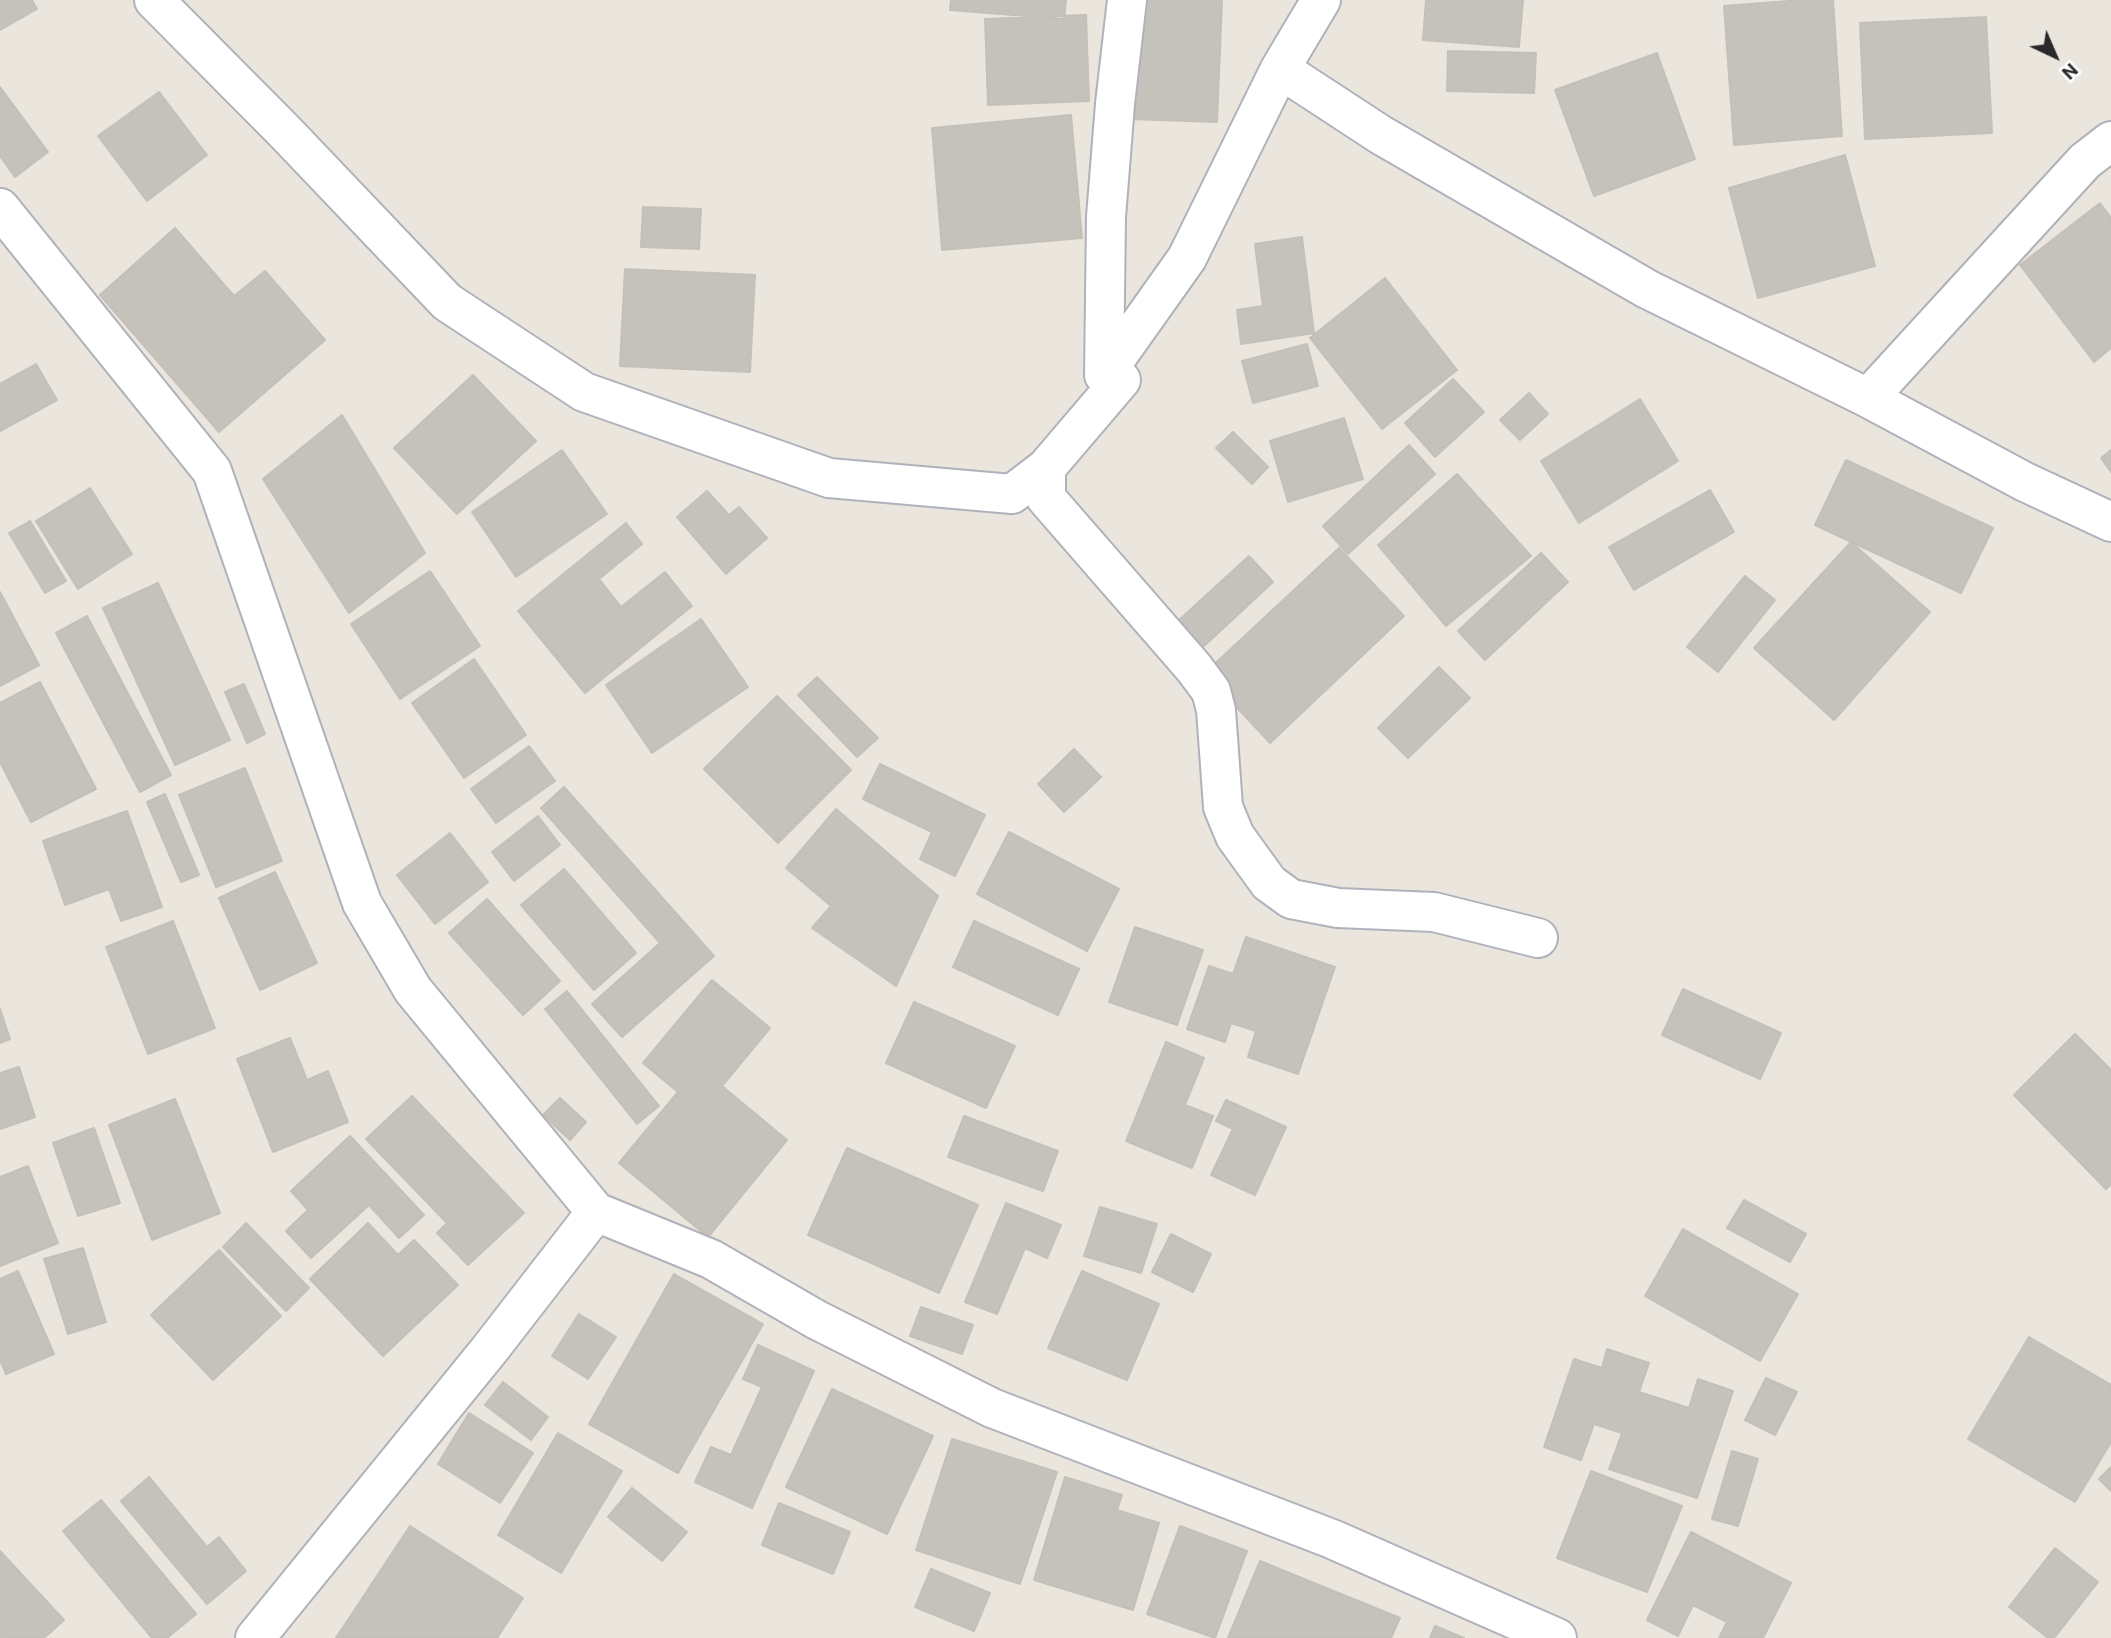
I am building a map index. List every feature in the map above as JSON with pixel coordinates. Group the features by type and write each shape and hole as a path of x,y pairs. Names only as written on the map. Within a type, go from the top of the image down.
{"street":[{"path":"154,0 287,134 447,302 584,392 829,478 1012,494 1046,468 1121,380 1104,375"},
{"path":"1104,375 1106,217 1127,0"},
{"path":"1104,375 1187,258 1280,69 1321,0"},
{"path":"1280,69 1381,135 1647,289 1868,398 2025,482 2111,522"},
{"path":"1868,398 2085,161 2111,141"},
{"path":"0,208 212,471 362,903 413,990 596,1212 711,1259 817,1320 992,1408 1332,1539 1557,1638"},
{"path":"1046,468 1046,498 1194,668 1210,691 1216,710 1223,807 1235,836 1269,884 1291,899 1338,908 1434,912 1538,938"},
{"path":"255,1638 490,1349 596,1212"}],"building":[{"path":"0,0 32,0 37,9 0,30"},
{"path":"951,0 1066,0 1064,19 950,10"},
{"path":"1134,0 1222,0 1217,122 1129,119"},
{"path":"1426,0 1523,0 1519,47 1423,40"},
{"path":"1833,0 1842,136 1734,145 1724,6"},
{"path":"1086,15 1089,101 988,105 985,19"},
{"path":"1986,17 1992,133 1865,139 1860,23"},
{"path":"1448,51 1536,53 1534,93 1447,91"},
{"path":"1657,53 1695,159 1594,196 1555,90"},
{"path":"0,87 48,152 15,177 0,156"},
{"path":"159,92 207,155 147,201 98,136"},
{"path":"1071,115 1082,238 942,250 932,128"},
{"path":"1845,155 1875,266 1758,298 1729,188"},
{"path":"2100,203 2111,218 2111,348 2094,362 2020,265"},
{"path":"643,207 701,209 699,249 641,247"},
{"path":"175,228 234,296 265,271 325,340 219,432 100,295"},
{"path":"1302,237 1314,333 1241,344 1237,310 1263,306 1255,244"},
{"path":"625,269 755,275 750,372 620,366"},
{"path":"1385,278 1457,370 1382,429 1310,338"},
{"path":"1307,344 1318,386 1253,403 1242,361"},
{"path":"36,364 57,400 0,431 0,384"},
{"path":"473,375 536,441 457,514 394,448"},
{"path":"1453,379 1484,412 1435,457 1405,423"},
{"path":"1529,393 1548,414 1520,440 1500,420"},
{"path":"1640,399 1678,461 1579,523 1541,461"},
{"path":"342,415 425,553 349,613 263,479"},
{"path":"1344,418 1363,479 1288,502 1270,441"},
{"path":"1233,432 1268,467 1252,484 1216,448"},
{"path":"1409,445 1435,474 1348,554 1323,526"},
{"path":"562,450 607,514 516,577 472,512"},
{"path":"2111,450 2111,472 2101,458"},
{"path":"1846,460 1993,528 1961,593 1815,525"},
{"path":"1457,474 1531,556 1446,626 1378,545"},
{"path":"90,488 132,554 78,589 36,521"},
{"path":"1710,490 1734,532 1634,590 1609,547"},
{"path":"707,491 729,515 739,507 767,538 726,574 677,517"},
{"path":"30,521 66,581 45,593 9,533"},
{"path":"626,523 642,544 599,579 621,607 665,572 692,606 585,693 518,611"},
{"path":"1851,542 1930,612 1834,720 1754,648"},
{"path":"1339,548 1404,616 1270,743 1205,673"},
{"path":"1541,553 1568,582 1485,660 1458,631"},
{"path":"1249,556 1273,582 1203,647 1178,621"},
{"path":"430,571 480,646 400,699 351,624"},
{"path":"1745,576 1775,600 1718,672 1687,647"},
{"path":"158,583 230,740 175,765 103,608"},
{"path":"0,592 39,665 0,686"},
{"path":"87,616 171,775 140,792 56,633"},
{"path":"701,619 748,687 652,753 606,685"},
{"path":"474,659 526,735 464,778 412,703"},
{"path":"1439,667 1470,698 1408,758 1378,728"},
{"path":"817,677 878,738 857,757 798,695"},
{"path":"40,682 96,789 31,822 0,762 0,703"},
{"path":"244,684 265,734 247,743 225,692"},
{"path":"777,696 851,770 778,843 704,769"},
{"path":"529,746 555,781 496,823 471,789"},
{"path":"1074,749 1101,777 1064,812 1038,784"},
{"path":"880,764 985,815 955,876 920,859 932,832 863,799"},
{"path":"245,768 282,861 216,887 179,795"},
{"path":"564,787 714,956 622,1037 592,1004 660,943 541,808"},
{"path":"165,794 199,875 181,882 147,802"},
{"path":"836,809 938,896 896,986 812,928 831,906 786,868"},
{"path":"127,811 162,907 121,921 109,889 65,905 43,841"},
{"path":"538,816 560,845 514,881 492,852"},
{"path":"1009,832 1119,889 1087,951 977,894"},
{"path":"450,833 488,882 435,924 397,875"},
{"path":"564,869 636,953 594,990 521,905"},
{"path":"275,872 317,963 260,990 219,898"},
{"path":"487,899 560,981 523,1015 449,933"},
{"path":"173,921 215,1028 148,1054 106,947"},
{"path":"974,921 1079,969 1058,1015 953,967"},
{"path":"1135,927 1203,950 1177,1025 1109,1002"},
{"path":"1246,937 1335,967 1298,1074 1248,1057 1256,1031 1231,1023 1225,1042 1187,1029 1209,966 1233,974"},
{"path":"712,980 770,1028 722,1086 787,1140 708,1237 619,1163 678,1092 643,1063"},
{"path":"1683,989 1781,1033 1760,1079 1662,1035"},
{"path":"567,991 659,1106 637,1124 545,1009"},
{"path":"914,1002 1015,1046 986,1108 886,1063"},
{"path":"0,1009 10,1039 0,1043"},
{"path":"2075,1034 2111,1070 2111,1184 2106,1189 2014,1095"},
{"path":"290,1038 307,1080 328,1071 348,1122 273,1152 237,1059"},
{"path":"1166,1042 1204,1058 1185,1105 1213,1116 1192,1168 1126,1141"},
{"path":"19,1067 35,1117 0,1129 0,1073"},
{"path":"412,1096 524,1213 468,1265 437,1233 447,1223 366,1139"},
{"path":"560,1098 586,1122 570,1140 543,1115"},
{"path":"175,1099 220,1213 152,1240 109,1125"},
{"path":"1226,1100 1286,1127 1255,1195 1211,1175 1233,1129 1216,1121"},
{"path":"964,1116 1058,1151 1043,1191 948,1157"},
{"path":"94,1128 120,1203 78,1216 53,1143"},
{"path":"350,1136 424,1215 399,1238 369,1205 311,1258 286,1231 308,1210 291,1191"},
{"path":"847,1148 978,1205 939,1293 808,1235"},
{"path":"28,1166 58,1243 0,1266 0,1177"},
{"path":"1744,1200 1806,1234 1790,1262 1727,1228"},
{"path":"1006,1203 1061,1225 1047,1258 1025,1248 997,1314 965,1302"},
{"path":"1100,1207 1157,1224 1141,1273 1084,1256"},
{"path":"246,1223 309,1288 286,1311 223,1247"},
{"path":"368,1223 398,1255 414,1240 458,1285 383,1356 310,1279"},
{"path":"1683,1229 1798,1294 1760,1361 1645,1296"},
{"path":"1171,1234 1211,1254 1193,1292 1152,1272"},
{"path":"83,1248 106,1322 68,1334 44,1259"},
{"path":"219,1250 281,1316 213,1380 151,1315"},
{"path":"18,1271 54,1354 6,1374 0,1360 0,1279"},
{"path":"1082,1271 1159,1304 1127,1380 1048,1348"},
{"path":"674,1274 763,1324 678,1473 589,1424"},
{"path":"921,1307 973,1325 962,1354 910,1336"},
{"path":"579,1314 616,1337 588,1379 552,1356"},
{"path":"2029,1337 2111,1385 2111,1442 2075,1502 1968,1439"},
{"path":"758,1345 814,1371 752,1508 695,1482 711,1447 731,1455 762,1387 743,1379"},
{"path":"1607,1349 1649,1363 1639,1392 1689,1408 1698,1379 1733,1391 1697,1498 1609,1469 1622,1433 1594,1424 1581,1460 1544,1447 1574,1359 1602,1368"},
{"path":"1766,1378 1797,1392 1775,1435 1745,1420"},
{"path":"503,1382 548,1417 531,1440 485,1405"},
{"path":"832,1389 933,1436 887,1534 786,1487"},
{"path":"469,1413 533,1453 500,1503 438,1464"},
{"path":"558,1433 622,1471 561,1573 498,1535"},
{"path":"952,1439 1057,1472 1020,1584 916,1550"},
{"path":"1732,1451 1758,1459 1738,1526 1712,1519"},
{"path":"2111,1467 2111,1491 2099,1479"},
{"path":"1591,1471 1682,1506 1647,1592 1557,1558"},
{"path":"149,1477 207,1547 219,1537 246,1571 207,1604 121,1501"},
{"path":"1065,1477 1122,1495 1117,1510 1159,1523 1133,1610 1034,1580"},
{"path":"632,1488 687,1532 662,1561 608,1517"},
{"path":"101,1500 196,1614 167,1638 152,1638 63,1531"},
{"path":"779,1503 850,1532 833,1574 762,1545"},
{"path":"410,1526 523,1598 497,1638 336,1638"},
{"path":"1180,1526 1247,1551 1215,1638 1147,1614"},
{"path":"1691,1532 1791,1583 1763,1638 1719,1638 1727,1622 1693,1605 1678,1636 1647,1620"},
{"path":"2055,1548 2098,1582 2054,1638 2048,1638 2009,1607"},
{"path":"0,1551 64,1620 44,1638 0,1638"},
{"path":"1260,1561 1400,1618 1391,1638 1228,1638"},
{"path":"931,1569 990,1593 974,1631 915,1607"},
{"path":"1435,1626 1464,1638 1430,1638"}]}
